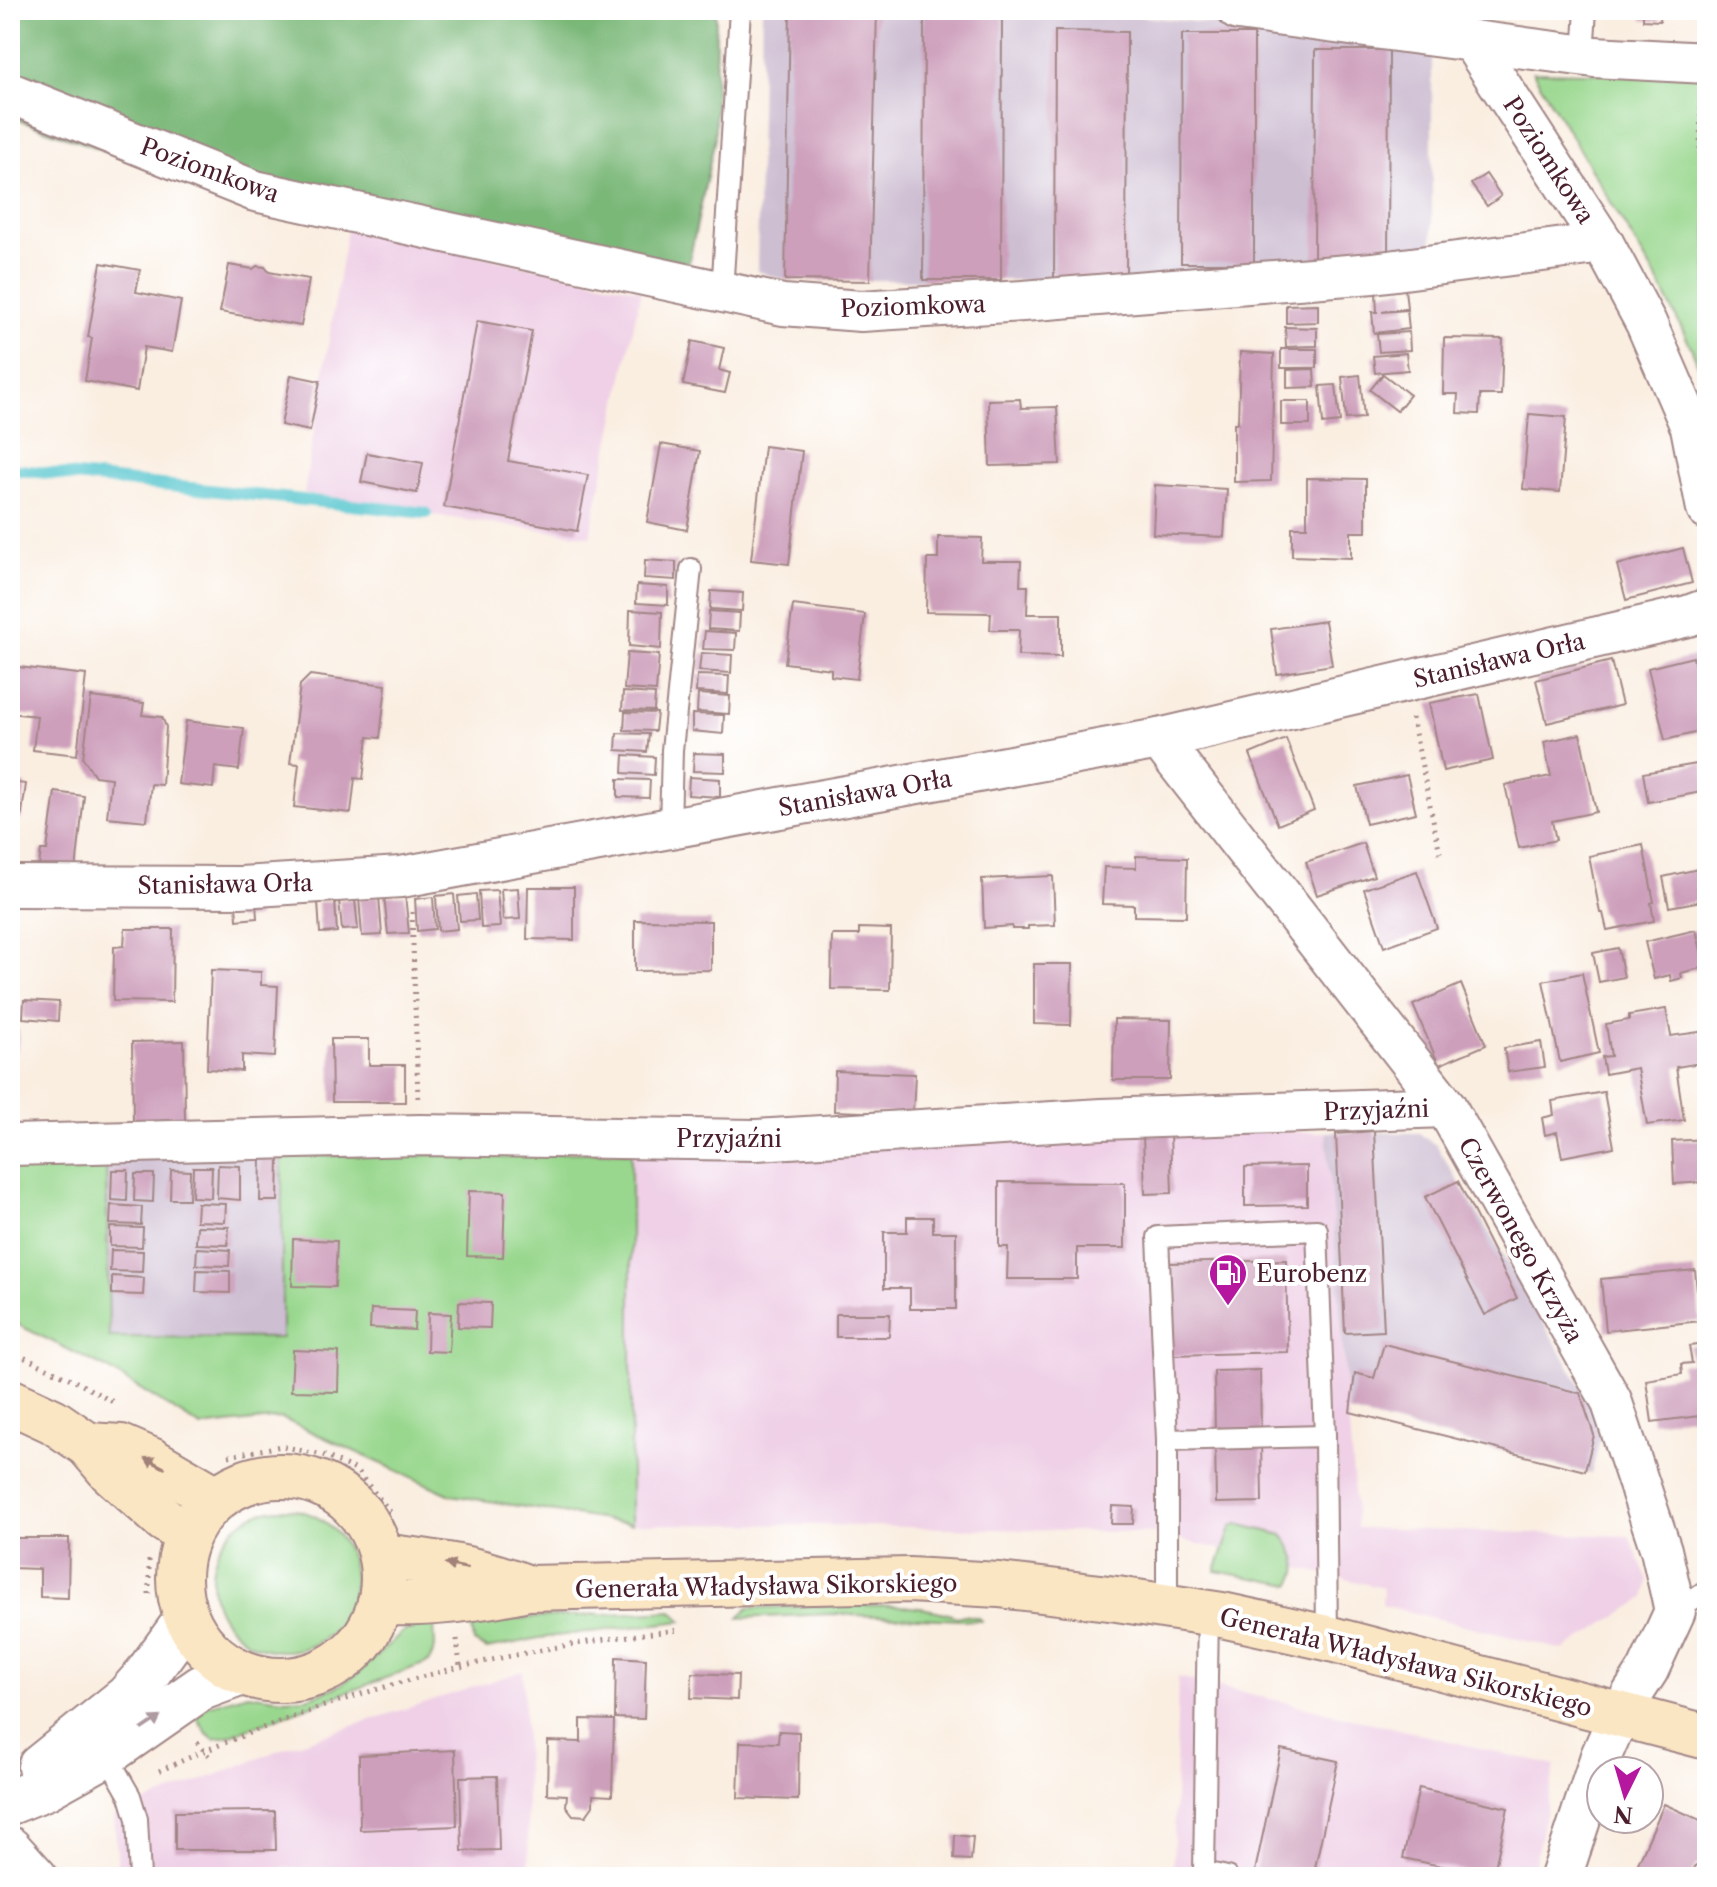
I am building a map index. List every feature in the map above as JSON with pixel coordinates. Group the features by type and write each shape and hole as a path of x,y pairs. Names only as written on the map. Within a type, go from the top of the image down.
{"main road":[{"path":"10,1401 53,1421 88,1445 110,1471 165,1520 188,1535"},
{"path":"88,1445 121,1447 151,1460 216,1498"},
{"path":"280,1475 314,1481 345,1498 368,1524 381,1556 383,1580 380,1603 366,1635 342,1660 311,1676 276,1680 242,1673 219,1660 168,1612 179,1591 179,1562 188,1535 200,1515 216,1498 246,1481 280,1475"},
{"name":"Generała Władysława Sikorskiego","path":"381,1556 486,1572 528,1588"},
{"name":"Generała Władysława Sikorskiego","path":"380,1603 421,1605 486,1598 528,1588 909,1580 999,1585 1187,1610 1327,1638 1707,1737"}],"street":[{"path":"1241,10 1583,55 1668,63 1704,74"},
{"name":"Poziomkowa","path":"10,93 255,191 783,305 861,311 1373,273 1603,243 1471,40"},
{"path":"1603,243 1646,323 1691,427 1707,509"},
{"name":"Stanisława Orła","path":"10,886 240,887 410,876 1159,739 1688,616 1707,609"},
{"name":"Czerwonego Krzyża","path":"1159,739 1446,1107 1611,1400 1661,1550 1691,1600 1619,1715 1596,1768 1561,1877"},
{"name":"Przyjaźni","path":"10,1145 420,1135 756,1140 1102,1119 1446,1107"},
{"path":"10,1792 127,1697 144,1678 168,1612"},
{"path":"10,1802 45,1788 115,1770 201,1688 242,1673"},
{"path":"10,1847 37,1877"}],"lane":[{"path":"722,292 740,10"},
{"path":"1583,55 1586,10"},
{"path":"670,828 672,750 691,569"},
{"path":"1227,1877 1204,1875 1187,1610 1167,1440 1158,1237 1317,1230 1325,1436 1327,1638"},
{"path":"1167,1440 1325,1436"},
{"path":"115,1770 137,1819 140,1877"}],"path":[{"path":"1704,74 1700,151 1707,191"},
{"path":"1405,682 1441,858"},
{"path":"410,876 420,1135"},
{"path":"10,1351 71,1379 123,1408"},
{"path":"148,1554 168,1612"},
{"path":"115,1770 405,1680 547,1648 683,1629"}],"shaded area":[{"path":"762,10 1079,10 1217,24 1432,52 1432,263 1126,280 785,280 757,271"},
{"path":"347,228 641,290 590,536 437,516 304,493"},
{"path":"1147,1132 1326,1132 1357,1528 1629,1536 1648,1580 1645,1598 1563,1650 1382,1605 1383,1588 1152,1533 631,1524 631,1152"},
{"path":"1326,1132 1419,1133 1437,1146 1589,1399 1601,1435 1591,1474 1348,1412"},
{"path":"282,1156 282,1338 108,1337 106,1157"},
{"path":"523,1671 529,1868 118,1868 114,1815 290,1746"},
{"path":"1178,1677 1555,1766 1532,1877 1173,1877"}],"green space":[{"path":"10,10 716,10 715,138 687,271 220,191 10,117"},
{"path":"1533,72 1707,75 1707,388 1691,347 1658,281"},
{"path":"631,1152 631,1524 451,1495 281,1418 201,1427 108,1369 10,1321 10,1157 106,1157 109,1337 282,1338 282,1156"},
{"path":"283,1509 310,1515 333,1530 348,1553 354,1580 348,1607 333,1630 310,1645 283,1651 256,1645 233,1630 218,1607 212,1580 218,1553 233,1530 256,1515"},
{"path":"1237,1524 1283,1535 1298,1565 1291,1585 1216,1571 1232,1526"},
{"path":"837,1605 913,1607 982,1621 832,1614 739,1618 748,1608"},
{"path":"672,1611 682,1621 539,1638 487,1649 474,1642 471,1621"},
{"path":"434,1621 435,1648 429,1662 228,1736 214,1739 192,1710 248,1694 283,1699 307,1698 337,1687 361,1671 402,1632"}],"building":[{"path":"790,10 877,10 870,281 785,280"},
{"path":"1643,10 1661,10 1660,21 1643,20"},
{"path":"924,11 1002,12 1001,280 923,280"},
{"path":"1055,31 1127,32 1126,280 1054,281"},
{"path":"1182,34 1254,34 1254,263 1181,263"},
{"path":"1315,50 1389,50 1388,263 1314,263"},
{"path":"1486,174 1501,196 1487,206 1471,184"},
{"path":"101,263 140,270 136,292 181,301 172,352 144,347 137,391 85,381 92,338 88,337"},
{"path":"229,265 253,269 265,267 269,272 309,279 301,326 220,312"},
{"path":"1405,289 1407,308 1382,312 1407,310 1409,329 1374,333 1372,312 1377,312 1376,292"},
{"path":"1318,304 1318,322 1286,323 1286,305"},
{"path":"477,321 532,331 508,461 588,475 577,531 444,507"},
{"path":"1285,327 1317,328 1317,346 1286,347"},
{"path":"1409,332 1410,350 1379,352 1377,334"},
{"path":"1444,338 1503,339 1501,395 1480,395 1479,414 1457,413 1458,394 1443,394"},
{"path":"692,341 724,348 719,370 730,373 725,393 683,385"},
{"path":"1281,349 1317,349 1317,368 1281,368"},
{"path":"1240,352 1274,354 1271,481 1234,482 1234,423 1238,423"},
{"path":"1406,353 1408,370 1375,373 1373,356"},
{"path":"1314,369 1315,387 1287,388 1287,370"},
{"path":"1383,374 1410,395 1397,411 1370,390"},
{"path":"291,375 320,381 310,431 281,425"},
{"path":"1360,375 1364,418 1346,419 1342,377"},
{"path":"1336,385 1340,422 1323,424 1320,386"},
{"path":"1020,399 1021,408 1057,407 1060,464 990,466 988,400"},
{"path":"1281,401 1310,401 1310,425 1281,425"},
{"path":"1529,414 1566,417 1560,492 1523,489"},
{"path":"661,444 700,451 687,530 647,522"},
{"path":"764,446 802,451 789,564 751,560"},
{"path":"367,453 423,463 417,493 361,482"},
{"path":"1307,478 1366,479 1366,532 1351,532 1351,558 1292,556 1292,527 1307,527"},
{"path":"1155,485 1227,489 1224,537 1153,534"},
{"path":"938,537 982,538 981,561 1021,561 1020,586 1028,586 1027,614 1061,614 1061,657 1018,656 1019,630 990,630 991,613 926,612 927,559 938,559"},
{"path":"1683,548 1692,583 1626,600 1617,565"},
{"path":"645,560 676,562 676,580 644,578"},
{"path":"637,585 668,587 668,605 636,603"},
{"path":"711,591 743,593 742,611 710,609"},
{"path":"793,605 865,614 857,679 831,676 831,669 785,663"},
{"path":"630,610 662,612 661,649 629,646"},
{"path":"709,611 740,613 739,631 708,629"},
{"path":"1325,621 1332,665 1277,674 1271,629"},
{"path":"705,631 736,633 735,650 703,649"},
{"path":"627,653 659,655 656,691 624,689"},
{"path":"701,653 732,655 731,673 699,671"},
{"path":"1693,657 1707,730 1665,740 1648,668"},
{"path":"1611,661 1622,705 1547,723 1536,680"},
{"path":"10,666 86,675 77,755 33,750 37,716 10,713"},
{"path":"310,675 386,685 380,738 368,737 363,779 355,778 351,813 294,807 299,764 290,763 300,685"},
{"path":"697,675 729,676 728,694 696,692"},
{"path":"623,692 655,694 654,711 622,710"},
{"path":"698,694 730,696 729,714 697,712"},
{"path":"1479,694 1493,760 1443,771 1429,703"},
{"path":"91,697 144,703 142,715 162,717 166,727 162,785 151,784 147,821 107,817 111,778 95,776 83,758"},
{"path":"625,712 657,713 655,731 624,730"},
{"path":"692,714 724,715 723,734 692,731"},
{"path":"186,721 244,728 239,770 215,767 213,788 178,784"},
{"path":"617,733 649,734 647,752 616,750"},
{"path":"1580,734 1596,812 1552,821 1556,840 1519,848 1505,785 1551,776 1544,742"},
{"path":"1286,739 1314,810 1278,825 1250,754"},
{"path":"694,753 725,754 725,772 693,771"},
{"path":"624,755 655,757 654,775 623,773"},
{"path":"1703,763 1707,791 1648,802 1643,773"},
{"path":"1407,775 1416,813 1366,824 1357,786"},
{"path":"689,777 720,779 720,797 688,795"},
{"path":"618,779 650,780 649,798 618,797"},
{"path":"10,782 26,784 21,820 10,819"},
{"path":"55,792 84,796 76,870 39,866 41,850 47,850"},
{"path":"1363,843 1374,876 1317,895 1306,862"},
{"path":"1643,845 1654,902 1651,903 1654,921 1607,930 1603,913 1600,913 1589,856"},
{"path":"1136,856 1187,858 1186,917 1134,916 1134,905 1102,904 1104,867 1136,868"},
{"path":"1707,867 1707,900 1669,907 1663,877"},
{"path":"1417,871 1437,928 1384,947 1364,889"},
{"path":"1053,876 1055,925 1028,926 1028,929 1012,929 1012,926 984,928 982,879"},
{"path":"528,887 574,887 574,940 527,939"},
{"path":"518,888 520,919 503,920 501,889"},
{"path":"497,890 500,927 481,928 479,891"},
{"path":"454,894 457,929 438,931 436,896"},
{"path":"476,894 478,920 460,921 458,896"},
{"path":"405,895 409,933 388,934 384,896"},
{"path":"379,896 382,935 362,936 359,898"},
{"path":"433,897 435,929 417,931 415,899"},
{"path":"355,899 358,929 342,930 339,900"},
{"path":"335,901 337,932 320,933 318,902"},
{"path":"256,903 257,918 237,920 236,905"},
{"path":"635,920 711,921 711,970 635,971"},
{"path":"859,928 891,929 890,990 831,989 832,935 859,935"},
{"path":"125,929 173,929 172,1002 113,1001 114,947 124,946"},
{"path":"1696,930 1705,967 1681,973 1682,978 1671,981 1670,975 1654,979 1645,942"},
{"path":"1618,948 1624,977 1599,982 1593,953"},
{"path":"1034,964 1072,964 1071,1025 1034,1024"},
{"path":"211,970 261,972 261,985 278,986 275,1057 242,1055 242,1071 207,1069"},
{"path":"1582,973 1599,1053 1560,1062 1543,981"},
{"path":"1461,984 1486,1045 1439,1065 1413,1005"},
{"path":"24,1000 59,1002 58,1021 23,1018"},
{"path":"1666,1009 1671,1036 1707,1031 1707,1062 1676,1067 1684,1120 1647,1125 1637,1068 1605,1074 1602,1057 1611,1056 1606,1024 1629,1020 1629,1015"},
{"path":"1114,1019 1171,1020 1170,1080 1113,1080"},
{"path":"10,1029 19,1030 17,1051 10,1051"},
{"path":"331,1039 369,1039 369,1065 405,1065 405,1102 332,1102"},
{"path":"184,1041 185,1121 133,1122 132,1042"},
{"path":"1541,1042 1545,1067 1508,1072 1504,1048"},
{"path":"835,1071 915,1074 913,1114 834,1111"},
{"path":"1604,1092 1614,1147 1562,1157 1557,1132 1545,1135 1542,1118 1554,1115 1552,1101"},
{"path":"1374,1131 1384,1331 1345,1333 1336,1134"},
{"path":"1170,1133 1172,1193 1145,1194 1143,1135"},
{"path":"1707,1139 1707,1182 1674,1184 1672,1141"},
{"path":"261,1157 279,1158 278,1201 260,1201"},
{"path":"218,1165 240,1166 240,1200 217,1198"},
{"path":"1307,1166 1307,1205 1245,1206 1245,1167"},
{"path":"193,1167 212,1167 211,1198 192,1197"},
{"path":"112,1170 128,1170 127,1201 111,1200"},
{"path":"171,1170 190,1171 189,1199 170,1199"},
{"path":"135,1174 154,1174 153,1202 134,1201"},
{"path":"1458,1181 1517,1298 1485,1315 1425,1197"},
{"path":"999,1182 1125,1183 1125,1248 1077,1248 1077,1279 1007,1279 1008,1247 999,1247"},
{"path":"469,1191 505,1192 503,1257 467,1256"},
{"path":"197,1203 226,1204 225,1222 196,1221"},
{"path":"111,1205 142,1207 141,1225 110,1224"},
{"path":"907,1217 933,1217 933,1232 956,1232 956,1309 910,1309 910,1288 884,1288 884,1232 907,1232"},
{"path":"197,1226 229,1227 228,1245 196,1244"},
{"path":"110,1227 143,1228 142,1247 110,1246"},
{"path":"293,1239 337,1241 335,1287 292,1286"},
{"path":"197,1248 230,1250 229,1266 196,1265"},
{"path":"111,1250 143,1251 142,1272 110,1271"},
{"name":"Eurobenz","path":"1286,1260 1288,1352 1171,1355 1169,1263"},
{"path":"197,1270 230,1271 230,1293 196,1292"},
{"path":"1695,1270 1700,1321 1606,1331 1601,1279"},
{"path":"112,1276 144,1278 143,1295 112,1294"},
{"path":"459,1302 491,1303 490,1328 458,1327"},
{"path":"371,1309 415,1311 414,1330 370,1328"},
{"path":"428,1313 451,1314 449,1352 427,1351"},
{"path":"836,1314 890,1314 889,1337 836,1337"},
{"path":"1384,1344 1580,1393 1594,1435 1585,1471 1350,1412 1355,1373 1374,1378"},
{"path":"1707,1344 1707,1415 1652,1422 1646,1380 1682,1374 1681,1364 1692,1363 1689,1346"},
{"path":"293,1350 339,1352 338,1392 291,1391"},
{"path":"1260,1370 1262,1502 1216,1503 1214,1371"},
{"path":"1112,1506 1134,1507 1133,1524 1111,1524"},
{"path":"10,1538 69,1538 68,1598 40,1597 40,1569 10,1568"},
{"path":"616,1657 646,1659 644,1719 615,1718"},
{"path":"692,1673 738,1675 737,1700 691,1698"},
{"path":"581,1719 614,1720 612,1796 593,1795 593,1806 586,1816 573,1815 566,1806 567,1795 547,1794 548,1741 581,1742"},
{"path":"779,1731 799,1732 798,1800 738,1798 740,1742 778,1743"},
{"path":"1281,1749 1338,1761 1313,1877 1254,1876"},
{"path":"455,1750 457,1826 360,1830 359,1755"},
{"path":"497,1776 499,1850 462,1851 460,1777"},
{"path":"1419,1788 1508,1808 1493,1877 1403,1858"},
{"path":"1665,1804 1707,1823 1704,1846 1707,1847 1707,1870 1696,1865 1690,1877 1632,1877 1650,1835 1665,1835"},
{"path":"275,1811 276,1850 175,1850 175,1812"},
{"path":"955,1835 973,1837 971,1860 954,1859"}],"waterway":[{"path":"10,469 426,513"}],"place":[{"name":"Eurobenz","path":"1228,1307"}]}
